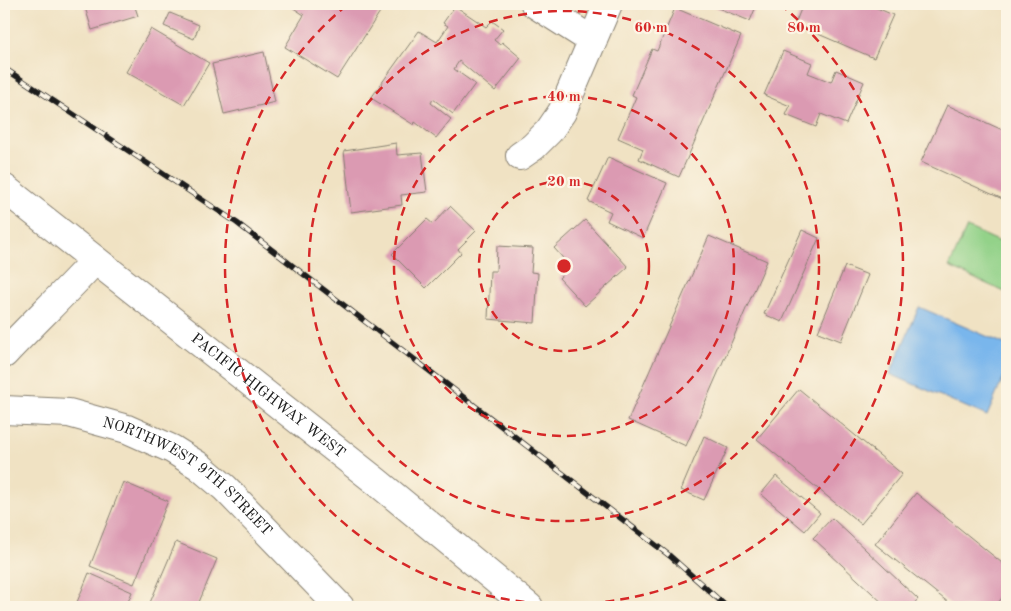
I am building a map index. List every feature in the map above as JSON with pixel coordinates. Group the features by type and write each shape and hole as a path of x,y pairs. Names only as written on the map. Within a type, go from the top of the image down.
{"main road":[{"path":"535,4 593,41"},
{"path":"520,156 533,147 549,131 562,112 608,4"},
{"name":"PACIFIC HIGHWAY WEST","path":"4,188 377,482 529,607"},
{"path":"4,354 32,323 70,288 95,260"},
{"name":"NORTHWEST 9TH STREET","path":"4,410 69,412 128,429 172,449 199,466 225,488 340,607"}],"green space":[{"path":"967,227 1007,245 1007,293 949,267"}],"water":[{"path":"919,307 1007,345 1007,369 987,416 890,374"}],"building":[{"path":"84,4 134,4 138,16 92,30"},
{"path":"294,4 385,4 337,79 285,47 304,15 292,7"},
{"path":"708,4 757,4 750,21"},
{"path":"803,4 868,4 893,15 874,58 795,24"},
{"path":"455,6 486,27 492,21 503,29 494,40 500,45 502,42 521,58 495,91 459,61 454,69 475,84 453,114 433,99 431,103 451,119 436,138 415,122 414,125 371,98 419,31 437,42 448,26 443,23"},
{"path":"675,8 741,36 679,177 639,159 643,149 618,138 636,97 632,95 652,49 657,51"},
{"path":"170,13 199,25 194,39 164,26"},
{"path":"151,29 209,63 184,105 126,72"},
{"path":"783,51 812,63 808,73 831,82 836,70 864,82 846,124 821,114 816,127 786,115 790,106 764,95"},
{"path":"264,52 275,102 224,114 212,64"},
{"path":"947,105 1007,132 1007,201 921,162"},
{"path":"396,143 397,155 422,153 427,192 401,195 402,205 351,212 344,151"},
{"path":"608,157 667,183 643,238 607,221 611,212 588,201"},
{"path":"450,206 476,231 458,249 461,253 426,288 392,254 427,219 433,224"},
{"path":"585,220 628,267 585,306 559,278 571,267 554,248"},
{"path":"802,230 819,238 782,322 764,314"},
{"path":"709,236 767,261 686,446 628,420"},
{"path":"497,246 533,248 531,272 538,273 535,323 488,319 490,271 496,271"},
{"path":"845,266 868,275 841,341 818,332"},
{"path":"799,389 902,474 861,524 757,439"},
{"path":"704,436 728,448 704,500 681,490"},
{"path":"776,476 820,513 805,531 761,494"},
{"path":"123,482 168,501 134,584 90,566"},
{"path":"916,493 1007,567 1007,591 995,607 954,607 875,544"},
{"path":"832,518 918,599 911,607 887,607 813,538"},
{"path":"176,542 217,559 197,607 154,607 149,605"},
{"path":"89,573 132,592 126,607 75,607"}],"railway":[{"path":"4,68 237,223 670,556 727,607"}]}
